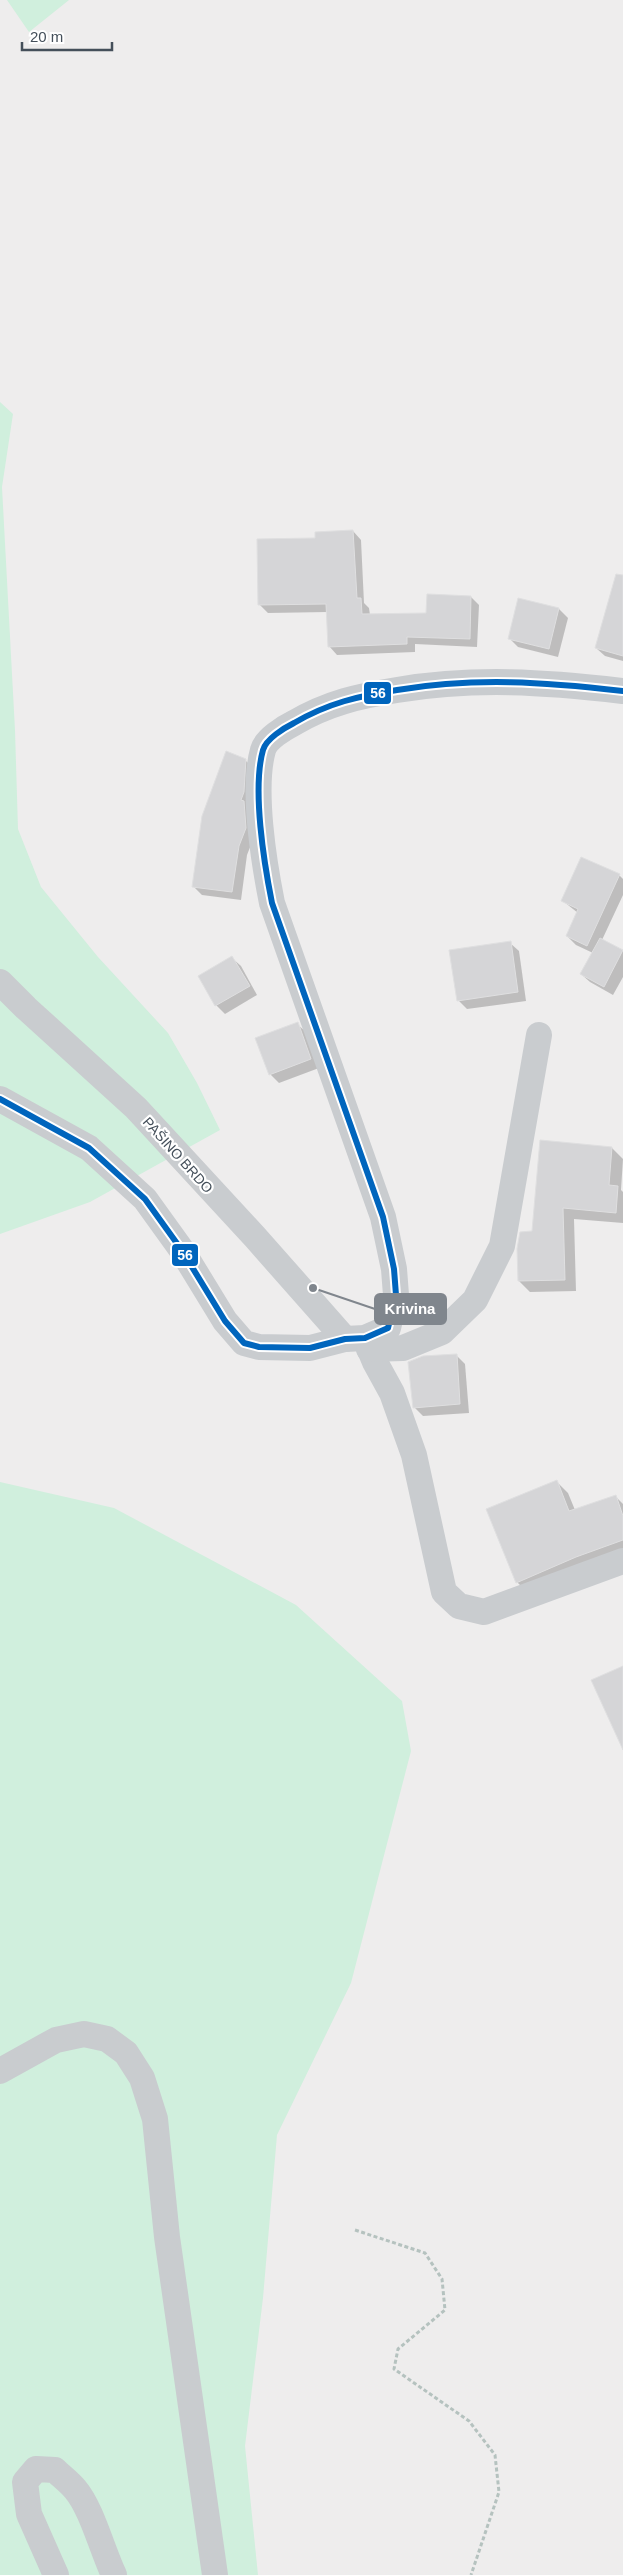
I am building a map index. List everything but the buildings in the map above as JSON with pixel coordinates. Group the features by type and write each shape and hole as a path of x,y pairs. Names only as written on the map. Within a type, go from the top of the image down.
{"street":[{"path":"360,1342 388,1328 396,1295 394,1269 380,1208 272,904 262,853 260,782 263,748 283,729 318,708 357,697 434,684 524,681 623,691"},
{"name":"PAŠINO BRDO","path":"0,982 136,1108 255,1237 360,1342 392,1393 414,1455 444,1592 459,1606 484,1612 623,1561"},
{"path":"0,1099 89,1148 145,1199 181,1249 225,1321 244,1343 258,1347 310,1348 360,1342 403,1348 442,1332 474,1300 502,1246 539,1035"},
{"path":"0,2071 56,2040 84,2034 107,2039 126,2053 142,2078 155,2119 167,2237 215,2575"},
{"path":"56,2575 29,2514 25,2482 36,2469 55,2470 75,2490 85,2505 102,2552 114,2575"}],"path":[{"path":"354,2230 425,2252 442,2279 445,2310 398,2348 394,2369 469,2421 495,2455 499,2492 471,2575"}],"green space":[{"path":"7,0 69,0 29,32"},
{"path":"0,402 13,414 2,487 15,730 18,829 41,887 98,957 168,1033 197,1083 220,1130 90,1202 0,1234"},
{"path":"0,1482 114,1508 296,1605 402,1701 411,1751 351,1983 277,2135 263,2298 245,2446 258,2575 0,2575"}],"transit line":[{"name":"56","path":"0,1099 89,1148 145,1199 181,1249 225,1321 244,1343 259,1347 310,1348 345,1339 365,1338 388,1328 396,1295 394,1269 383,1217 272,903 260,826 259,785 263,750 271,738 319,710 357,698 397,690 455,683 510,682 623,691"}],"place":[{"name":"Krivina","path":"313,1288"}]}
